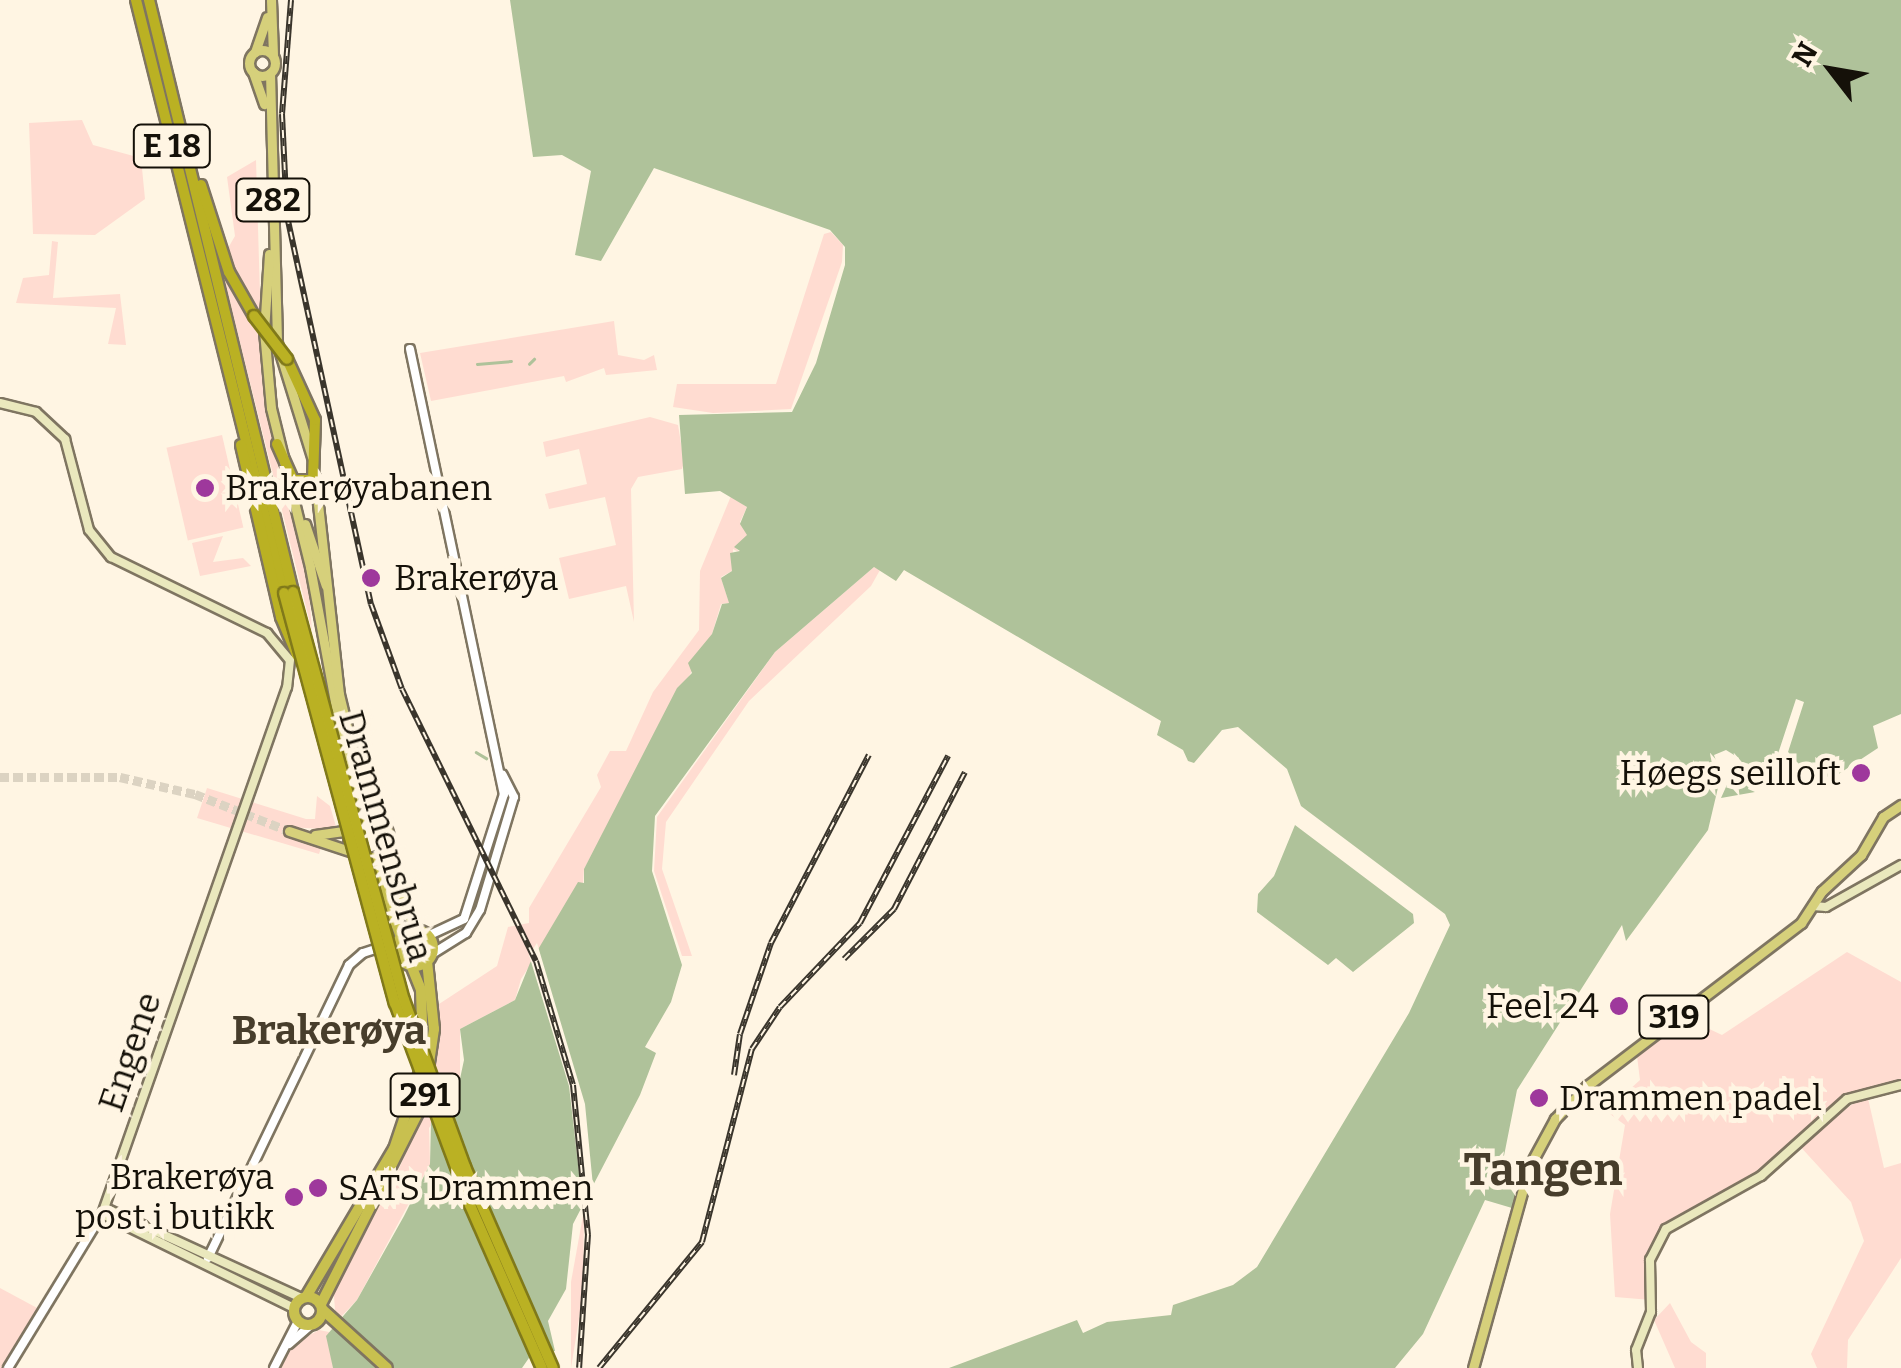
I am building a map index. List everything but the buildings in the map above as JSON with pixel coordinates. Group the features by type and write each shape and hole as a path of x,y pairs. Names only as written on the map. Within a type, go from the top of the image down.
{"highway":[{"name":"E 18","path":"136,0 238,407 289,592"},
{"name":"E 18","path":"149,0 289,592"},
{"name":"E 18","path":"174,104 229,272 254,316 287,359 314,413 316,476"},
{"name":"E 18","path":"238,407 281,616 345,760"},
{"path":"277,444 293,480 304,484 316,476"},
{"name":"Drammensbrua","path":"289,592 395,1003 470,1205 542,1368"},
{"name":"Drammensbrua","path":"289,592 404,1000 472,1185 553,1368"},
{"path":"372,859 353,852 352,828 367,820 382,824"},
{"name":"291","path":"312,1324 423,1103 434,1028 430,958 422,933 393,880 382,824"},
{"path":"372,859 387,847"},
{"path":"372,859 400,939 398,954 411,966 430,958"},
{"path":"400,939 422,933"},
{"name":"291","path":"294,1308 389,1160 414,1100 424,1026 411,966"},
{"path":"304,1297 322,1307 332,1327 387,1368"},
{"path":"294,1308 298,1321 332,1327"}],"main road":[{"name":"282","path":"270,0 256,52 249,61 266,124 264,340 277,444 319,618 345,760"},
{"name":"282","path":"270,0 277,343 316,476"},
{"path":"256,52 273,57"},
{"path":"254,72 270,73"},
{"name":"Engene","path":"0,402 27,408 57,429 74,458 92,535 132,572 267,633 283,647 292,670 103,1211"},
{"name":"E 18","path":"316,476 326,586 352,750 364,794 382,824"},
{"name":"282","path":"294,510 326,586 319,618"},
{"name":"E 18","path":"345,760 352,828"},
{"name":"319","path":"1473,1368 1525,1180 1550,1126 1587,1086 1796,926 1858,859 1883,818 1901,804"},
{"path":"352,828 319,836 289,831 353,852"},
{"path":"1813,906 1826,907 1901,865"},
{"path":"1638,1368 1636,1350 1650,1312 1650,1260 1666,1228 1761,1176 1847,1099 1901,1085"},
{"path":"103,1211 207,1259 304,1297"},
{"path":"207,1259 294,1308"}],"street":[{"path":"410,349 503,776 502,801 472,901 455,928 422,933"},
{"path":"430,958 466,933 480,910 514,797 503,776"},
{"path":"207,1259 349,965 374,948 400,939"},
{"path":"374,948 398,954"},
{"name":"Engene","path":"8,1368 103,1211"},
{"path":"274,1368 298,1321"},
{"path":"289,1344 312,1324"}],"shaded area":[{"path":"510,0 1901,0 1901,714 1873,726 1878,748 1825,783 1810,766 1796,778 1781,774 1804,702 1796,699 1770,778 1753,774 1748,789 1755,792 1721,798 1739,758 1726,750 1714,755 1721,775 1708,830 1626,941 1622,925 1517,1090 1502,1166 1506,1173 1523,1169 1512,1208 1485,1200 1423,1334 1395,1368 949,1368 1077,1320 1083,1333 1107,1322 1171,1315 1173,1305 1233,1285 1257,1267 1409,1013 1450,925 1445,914 1301,806 1287,769 1238,727 1222,730 1194,763 1188,761 1183,750 1157,735 1161,721 904,570 896,581 874,567 775,652 655,816 652,871 682,965 671,1002 645,1047 656,1053 640,1095 573,1224 566,1289 548,1321 555,1351 531,1355 522,1368 333,1368 326,1336 357,1300 404,1216 430,1164 431,1122 457,1093 464,1060 460,1029 515,1000 530,963 578,882 584,883 584,869 677,688 692,673 688,663 712,634 722,604 729,603 721,578 732,571 730,553 740,551 734,547 747,535 740,524 747,507 720,491 685,494 679,415 792,412 816,363 845,265 845,247 830,230 654,168 601,261 575,255 591,171 562,155 533,157"},
{"path":"82,120 93,145 141,158 145,199 95,235 33,234 29,123"},
{"path":"256,160 262,362 275,454 308,578 312,631 220,262 235,236 227,177"},
{"path":"831,232 843,245 842,262 791,409 713,413 673,407 677,384 776,384 824,234"},
{"path":"52,241 58,242 53,298 120,294 126,345 108,344 116,308 16,303 23,278 49,275"},
{"path":"614,321 618,355 644,360 654,355 657,370 606,375 604,368 566,382 564,376 431,401 420,353"},
{"path":"650,417 678,425 684,462 682,469 638,477 631,489 634,622 626,586 569,599 559,558 616,545 605,497 549,509 545,494 587,484 579,449 546,457 543,442"},
{"name":"Brakerøyabanen","path":"222,435 243,528 188,540 166,448"},
{"path":"731,496 747,507 740,522 748,535 735,547 739,552 733,549 732,571 721,577 729,603 721,604 712,634 584,869 583,884 521,979 515,1000 460,1029 460,1084 429,1128 430,1164 357,1300 336,1322 333,1284 398,1171 425,1107 436,1006 497,966 508,927 529,923 529,908 601,787 597,775 610,751 626,751 653,692 699,630 700,571"},
{"path":"223,536 213,562 243,558 251,566 200,576 192,543"},
{"path":"874,567 880,570 871,586 749,701 666,822 662,869 692,956 682,956 654,871 657,817 775,652"},
{"path":"207,788 306,819 315,819 317,796 330,806 337,830 290,827 288,836 322,845 319,854 197,818"},
{"path":"1295,825 1413,914 1414,923 1353,972 1336,958 1328,965 1257,912 1258,894 1274,876"},
{"path":"1847,952 1901,982 1901,1083 1847,1099 1767,1171 1680,1217 1652,1252 1651,1300 1615,1297 1610,1214 1625,1125 1606,1111 1640,1080 1637,1056 1684,1017 1722,1035"},
{"path":"1867,1094 1884,1168 1901,1163 1901,1258 1848,1340 1847,1368 1817,1368 1811,1354 1864,1241 1851,1202 1797,1143"},
{"path":"584,1210 583,1294 571,1368 571,1282"},
{"path":"0,1288 39,1309 2,1368 0,1368"},
{"path":"1670,1303 1691,1342 1706,1353 1706,1368 1675,1368 1654,1320"},
{"path":"319,1330 329,1332 333,1368 278,1368 295,1343"}],"pier":[{"path":"537,943 585,1104 594,1196 584,1217 569,1086 529,955"}],"waterway":[{"path":"529,364 534,359"},
{"path":"477,364 511,361"},
{"path":"476,752 486,758"}],"tunnel":[{"path":"0,777 120,777 195,794 289,831"}],"railway":[{"path":"291,0 282,114 287,216 371,604 402,689 536,961 573,1085 588,1234 579,1368"},
{"path":"734,1075 740,1034 771,943 869,755"},
{"path":"599,1368 702,1242 752,1049 780,1007 860,923 948,756"},
{"path":"844,959 894,909 965,772"}],"place":[{"name":"Brakerøyabanen","path":"205,488"},
{"name":"Brakerøya","path":"371,578"},
{"name":"Høegs seilloft","path":"1861,773"},
{"name":"Feel 24","path":"1619,1006"},
{"name":"Drammen padel","path":"1539,1098"},
{"name":"SATS Drammen","path":"318,1188"},
{"name":"Brakerøya post i butikk","path":"294,1197"}],"district":[{"name":"Brakerøya","path":"329,1031"},
{"name":"Tangen","path":"1543,1171"}]}
